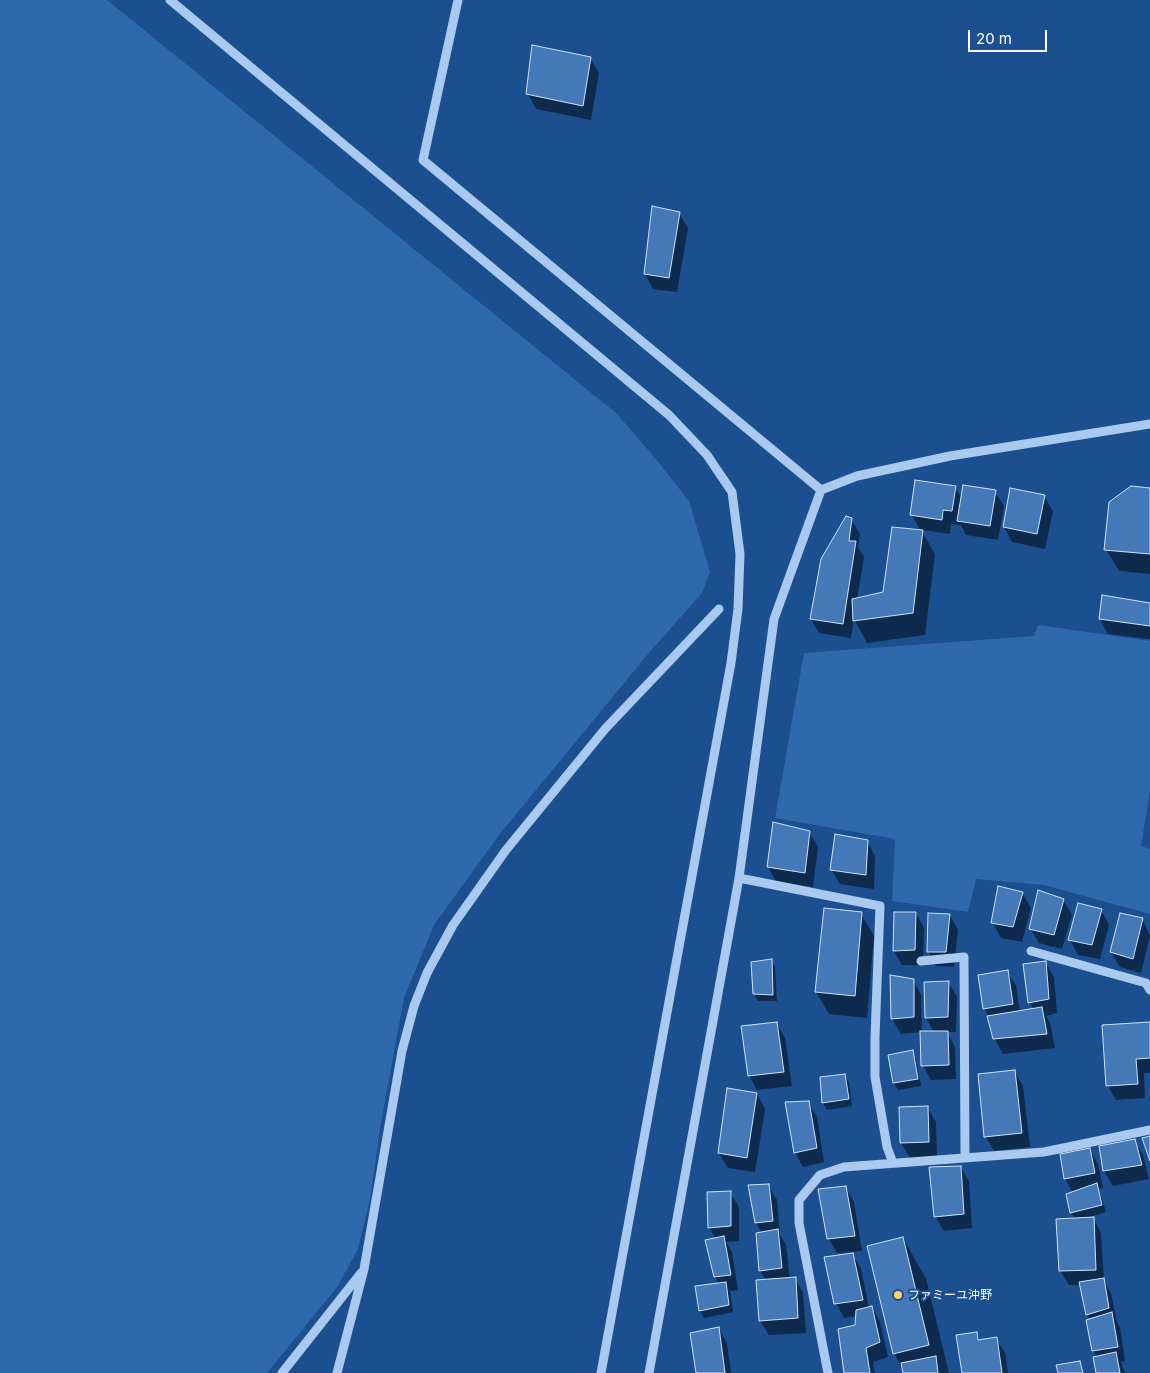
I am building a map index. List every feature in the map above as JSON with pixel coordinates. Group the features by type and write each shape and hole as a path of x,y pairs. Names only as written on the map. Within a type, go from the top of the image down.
{"street":[{"path":"170,0 669,415 707,455 732,492 740,554 738,609 731,663 601,1373"},
{"path":"458,0 423,160 821,490"},
{"path":"649,1373 739,878 774,619 821,490 857,476 950,456 1150,424"},
{"path":"337,1373 364,1269 402,1051 414,1006 427,973 452,925 506,850 606,729 719,608"},
{"path":"739,878 880,906 875,1077 887,1147 893,1163"},
{"path":"1031,951 1146,983 1150,990"},
{"path":"921,961 964,957 965,1158"},
{"path":"828,1373 799,1223 799,1200 820,1175 844,1167 1044,1152 1150,1130"},
{"path":"282,1373 364,1269"}],"shaded area":[{"path":"0,0 107,0 616,413 689,501 710,572 702,593 648,654 499,835 434,925 404,998 381,1123 370,1199 358,1249 338,1286 267,1373 0,1373"},
{"path":"1038,625 1150,641 1150,791 1141,846 1150,849 1150,914 1044,885 976,879 968,912 892,901 895,839 775,818 804,653 1034,636"}],"building":[{"path":"532,45 591,57 583,106 526,94"},
{"path":"652,206 680,212 669,278 644,274"},
{"path":"915,480 956,486 952,511 943,510 942,520 910,515"},
{"path":"963,485 996,490 990,526 957,521"},
{"path":"1131,486 1150,488 1150,554 1104,550 1109,502"},
{"path":"1010,488 1045,495 1037,534 1003,527"},
{"path":"846,516 852,518 849,541 856,541 843,624 810,619 821,559"},
{"path":"892,527 923,530 913,613 853,621 852,599 883,592"},
{"path":"1102,595 1150,603 1150,626 1099,619"},
{"path":"773,822 810,831 805,873 767,867"},
{"path":"835,834 868,840 866,875 830,870"},
{"path":"998,886 1023,892 1013,927 991,923"},
{"path":"1038,890 1064,899 1054,935 1029,929"},
{"path":"1078,903 1102,909 1092,945 1068,940"},
{"path":"824,908 862,912 855,996 815,992"},
{"path":"894,912 916,912 915,950 893,951"},
{"path":"928,913 950,914 946,952 927,952"},
{"path":"1120,913 1143,918 1133,959 1110,952"},
{"path":"772,959 773,995 753,994 751,962"},
{"path":"1046,961 1049,999 1028,1003 1023,964"},
{"path":"1008,970 1013,1004 983,1009 978,975"},
{"path":"890,975 914,979 914,1017 891,1019"},
{"path":"949,981 948,1017 925,1018 924,982"},
{"path":"1042,1007 1047,1034 993,1039 987,1016"},
{"path":"777,1022 784,1072 748,1076 741,1026"},
{"path":"1150,1022 1150,1058 1136,1059 1138,1084 1106,1086 1102,1025"},
{"path":"920,1031 948,1031 949,1065 921,1066"},
{"path":"913,1050 918,1079 893,1083 888,1055"},
{"path":"1015,1070 1022,1133 984,1137 978,1074"},
{"path":"845,1074 849,1099 822,1103 820,1077"},
{"path":"727,1088 757,1093 747,1158 718,1153"},
{"path":"809,1101 817,1148 794,1153 785,1102"},
{"path":"928,1106 929,1142 900,1143 899,1107"},
{"path":"1150,1136 1150,1161 1142,1138"},
{"path":"1135,1139 1142,1165 1103,1171 1099,1146"},
{"path":"1090,1148 1095,1173 1064,1179 1060,1154"},
{"path":"961,1166 964,1214 934,1217 929,1167"},
{"path":"1097,1183 1102,1205 1070,1213 1066,1194"},
{"path":"769,1184 773,1221 755,1223 748,1185"},
{"path":"846,1186 855,1236 827,1239 818,1189"},
{"path":"731,1191 731,1226 708,1228 707,1192"},
{"path":"1094,1217 1096,1270 1059,1271 1056,1219"},
{"path":"778,1229 782,1268 759,1271 756,1233"},
{"path":"724,1236 731,1275 714,1277 705,1240"},
{"name":"ファミーユ沖野","path":"903,1237 929,1345 893,1354 867,1246"},
{"path":"853,1253 863,1300 834,1304 824,1257"},
{"path":"796,1277 798,1318 759,1321 756,1280"},
{"path":"1104,1278 1109,1308 1086,1315 1079,1282"},
{"path":"726,1282 729,1305 699,1311 695,1286"},
{"path":"872,1306 880,1342 866,1348 870,1373 844,1373 838,1329 855,1325 856,1310"},
{"path":"1112,1312 1118,1347 1092,1351 1086,1320"},
{"path":"719,1327 725,1373 696,1373 690,1333"},
{"path":"977,1332 978,1340 997,1337 1002,1373 962,1373 956,1335"},
{"path":"1116,1352 1120,1373 1096,1373 1093,1357"},
{"path":"936,1356 938,1373 903,1373 901,1363"},
{"path":"1080,1361 1083,1373 1058,1373 1056,1365"}],"place":[{"name":"ファミーユ沖野","path":"898,1295"}]}
